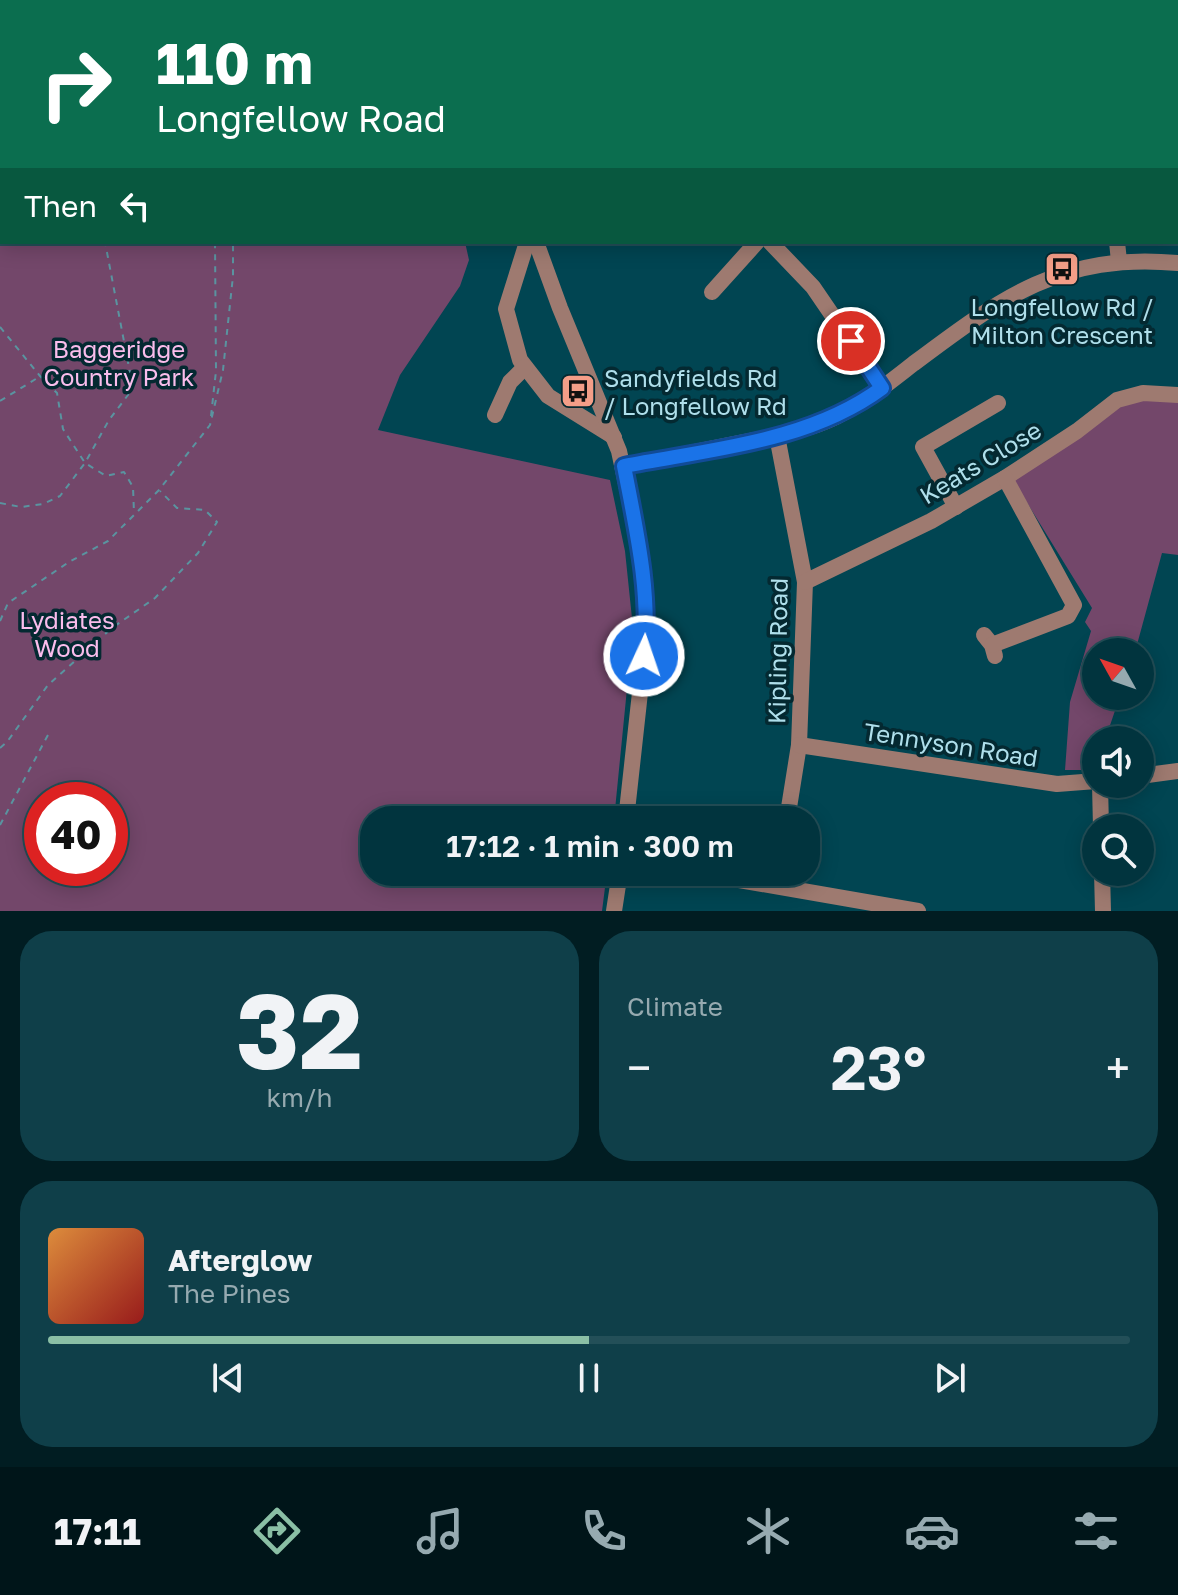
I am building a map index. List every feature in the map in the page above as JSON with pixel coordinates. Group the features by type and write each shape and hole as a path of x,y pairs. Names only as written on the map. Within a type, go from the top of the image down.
{"street":[{"path":"526,244 506,309 520,360 548,396 615,437"},
{"path":"537,244 560,308 615,437 624,466 641,554 647,629 628,806"},
{"path":"708,294 755,244"},
{"path":"772,244 813,287 882,388"},
{"path":"1117,244 1119,261"},
{"path":"624,466 777,436 826,422 882,388 961,329 1027,286 1082,268 1119,261 1178,263"},
{"path":"495,415 510,382 525,367"},
{"name":"Keats Close","path":"805,582 956,507 1077,431 1117,400 1143,393 1178,395"},
{"path":"956,507 923,447 998,403"},
{"name":"Kipling Road","path":"777,436 805,582 799,745 789,806"},
{"path":"990,646 1068,616 1074,605 1005,478"},
{"name":"Tennyson Road","path":"799,745 1057,784 1082,783"},
{"path":"1154,774 1178,771"},
{"path":"614,911 618,886"},
{"path":"805,886 918,911"},
{"path":"1102,886 1103,911"}],"path":[{"path":"0,503 21,507 43,504 60,496 128,395 131,378 105,244"},
{"path":"210,425 216,371 215,244"},
{"path":"0,621 8,603 69,562 108,541 159,490 210,425 223,370 233,276 233,244"},
{"path":"0,327 57,393 63,429 85,463 106,476 124,472 133,487 134,515"},
{"path":"0,401 40,376"},
{"path":"0,748 48,685 112,628 155,598 198,553 217,522 205,510 177,508 159,490"},
{"path":"0,825 49,733"}],"green space":[{"path":"0,244 465,244 469,260 460,286 400,375 378,430 610,480 625,551 633,628 615,806 360,806 360,886 605,886 602,911 0,911"},
{"path":"1178,399 1178,555 1162,553 1139,638 1089,638 1091,631 1085,622 1092,608 1013,480 1120,402"},
{"path":"1082,661 1082,710 1115,710 1110,726 1082,726 1082,770 1065,770 1070,702"}],"place":[{"name":"Longfellow Rd / Milton Crescent","path":"1062,269"},
{"name":"Sandyfields Rd / Longfellow Rd","path":"578,391"}],"route":[{"path":"644,656 647,629 641,554 624,466 777,436 826,422 882,388 851,341"}],"park label":[{"name":"Baggeridge Country Park","path":"119,362"},
{"name":"Lydiates Wood","path":"67,633"}]}
